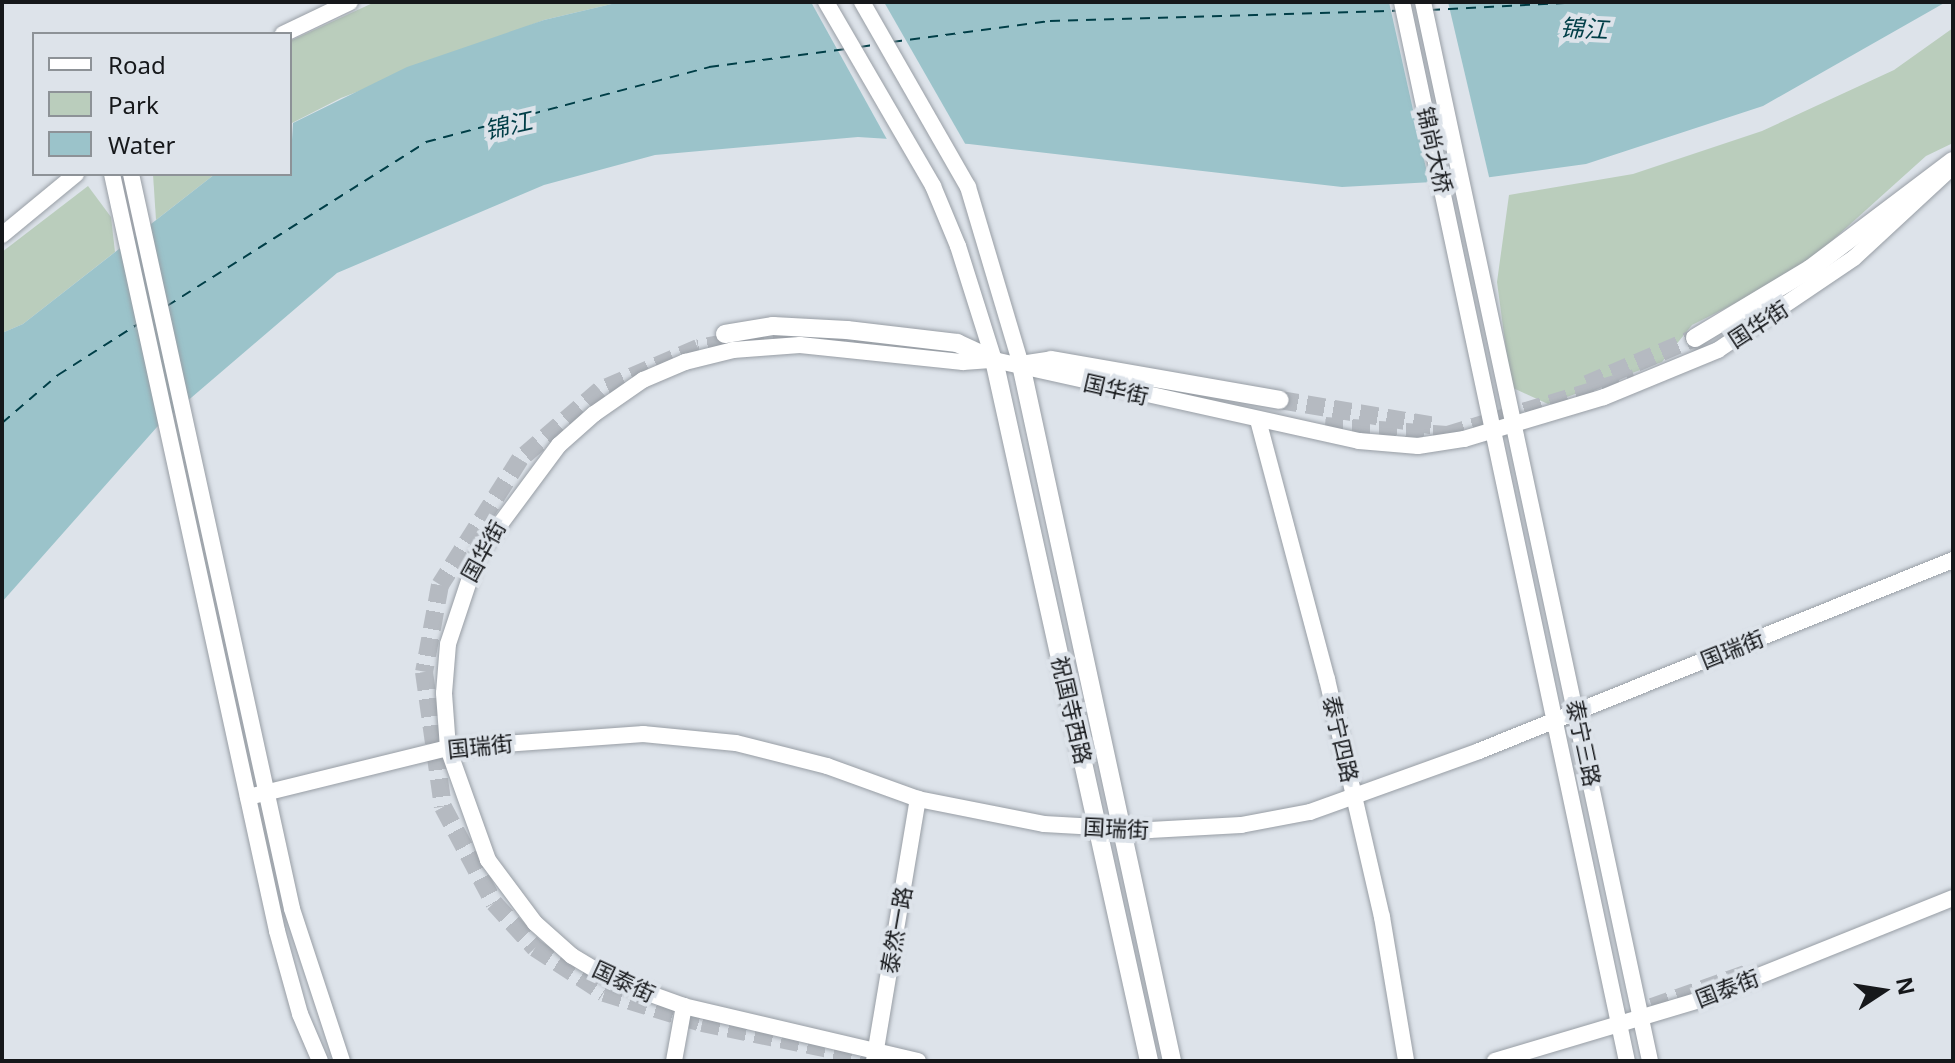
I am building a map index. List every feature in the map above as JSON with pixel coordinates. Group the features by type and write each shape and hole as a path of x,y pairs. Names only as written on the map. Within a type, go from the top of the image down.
{"main road":[{"path":"1695,338 1810,269 1953,163"},
{"path":"725,334 773,326 847,330 957,343 994,360"},
{"name":"祝国寺西路","path":"994,360 1149,1061"},
{"path":"1021,365 1051,360 1280,400"},
{"name":"祝国寺西路","path":"1021,365 1172,1061"}],"street":[{"path":"287,32 350,2"},
{"path":"826,2 933,186 958,246 994,360"},
{"path":"862,2 968,187 988,244 1021,365"},
{"name":"锦尚大桥","path":"1402,2 1468,298 1492,433"},
{"name":"锦尚大桥","path":"1423,2 1516,426"},
{"name":"国华街","path":"448,748 444,693 448,644 478,554 559,445 611,399 685,362 733,350 800,345 963,362 994,360 1359,441 1418,446 1516,426 1718,350 1854,258 1953,163"},
{"path":"2,235 74,176"},
{"path":"113,176 129,200"},
{"path":"131,176 129,200 256,795 277,931 300,1014 320,1061"},
{"name":"泰宁四路","path":"1258,420 1382,917 1406,1061"},
{"name":"泰宁三路","path":"1516,426 1650,1061"},
{"name":"泰宁三路","path":"1492,433 1627,1061"},
{"name":"国瑞街","path":"256,795 448,748 643,734 736,743 827,766 918,799 1044,824 1123,829 1241,825 1354,797 1577,712 1953,560"},
{"name":"国泰街","path":"448,748 488,860 510,896 572,956 614,981 684,1006 874,1056 918,1061"},
{"path":"256,795 342,1061"},
{"name":"泰然一路","path":"874,1056 918,799"},
{"name":"国泰街","path":"1495,1061 1641,1019 1953,898"},
{"path":"674,1061 684,1006"}],"green space":[{"path":"375,2 620,2 544,20 341,98 292,123 292,40"},
{"path":"1953,28 1953,143 1926,156 1796,273 1692,325 1662,362 1548,404 1511,387 1497,282 1509,195 1633,174 1762,131 1894,70"},
{"path":"153,176 212,176 156,220"},
{"path":"88,186 111,217 115,252 23,324 2,333 2,252"}],"water":[{"name":"锦江","path":"620,2 1946,2 1763,106 1586,164 1469,180 1342,187 969,144 858,137 655,155 544,185 337,273 157,427 2,602 2,333 23,324 212,176 292,176 293,123 407,67 544,20"}],"pier":[{"path":"811,2 884,2 967,147 889,143"},
{"path":"1389,2 1448,2 1490,181 1430,186"}],"ferry route":[{"path":"1430,10 1585,2"},
{"path":"892,42 1050,21 1396,11"},
{"path":"860,47 878,44"},
{"path":"167,306 426,142 709,67 846,49"},
{"path":"2,423 58,375 138,324"}],"tunnel":[{"path":"1826,268 1873,234"},
{"path":"872,340 752,338 698,348 600,390 520,459 440,585 424,672 443,807 494,903 535,948 604,993 702,1023 877,1059"},
{"path":"1587,384 1695,338"},
{"path":"1325,426 1447,435 1635,378"},
{"path":"1280,400 1435,426"},
{"path":"1652,1007 1748,973"}]}
